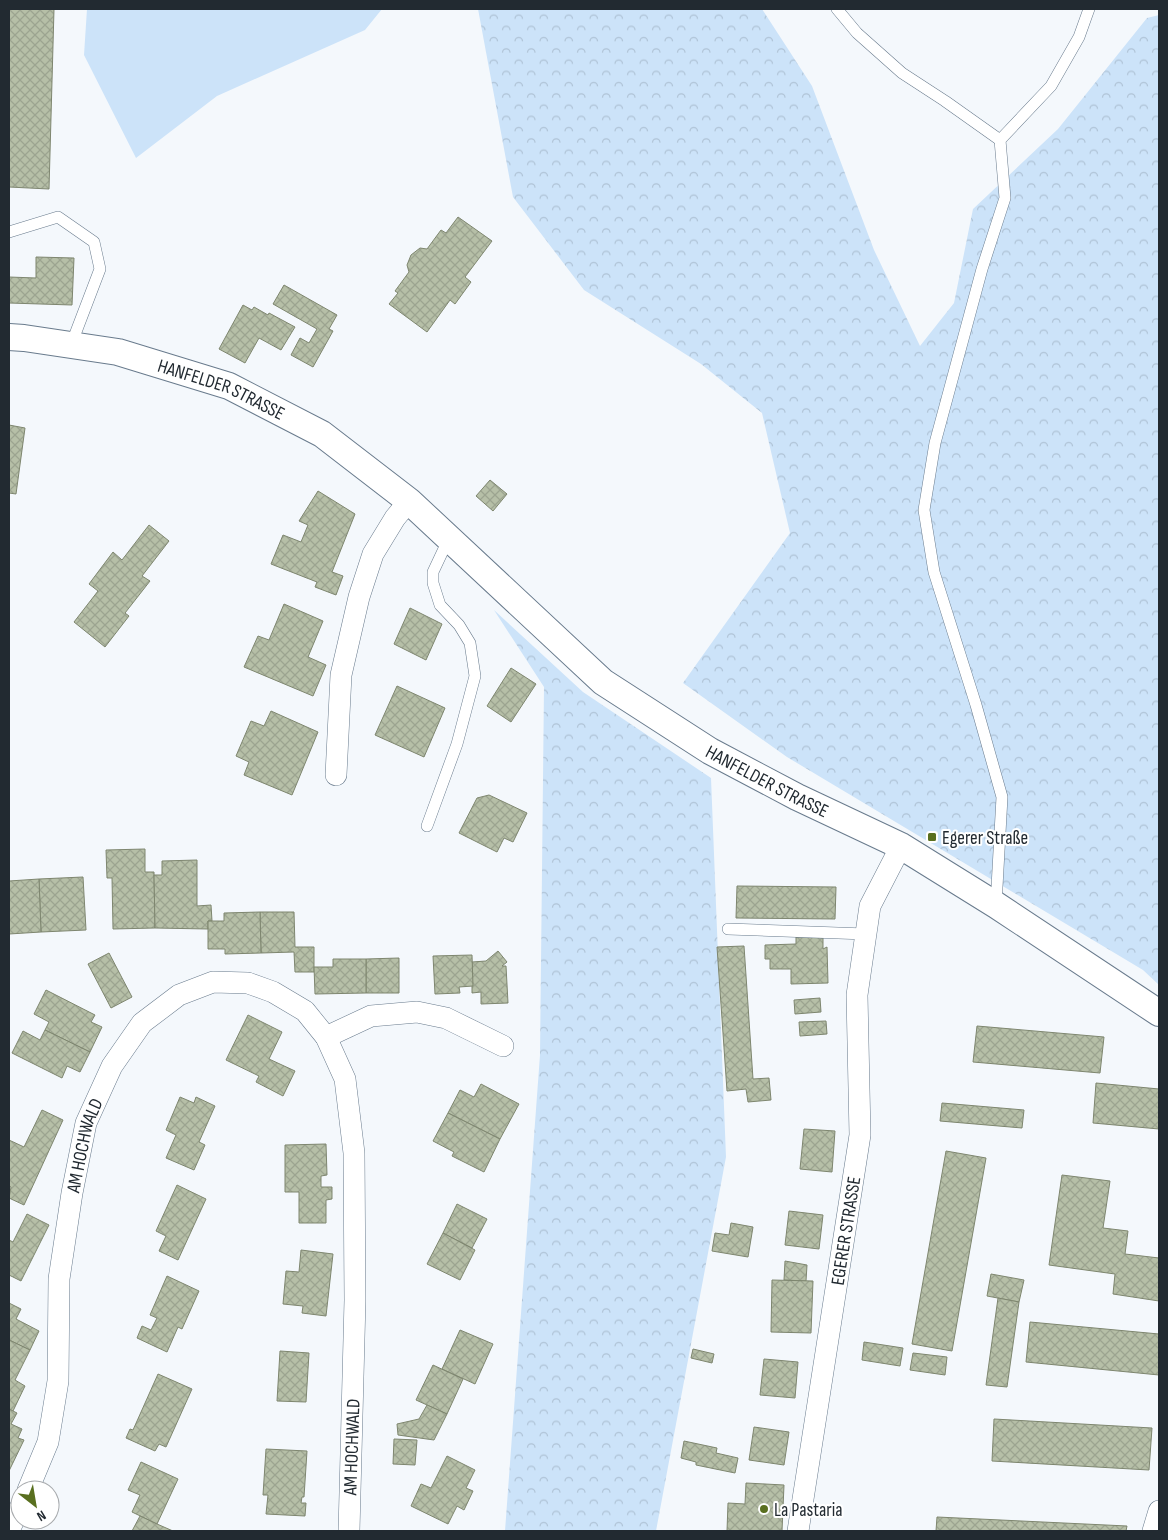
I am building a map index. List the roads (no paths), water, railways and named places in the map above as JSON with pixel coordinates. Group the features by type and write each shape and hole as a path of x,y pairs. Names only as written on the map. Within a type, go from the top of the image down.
{"street":[{"name":"HANFELDER STRASSE","path":"9,337 118,352 229,386 322,434 409,501 604,682 710,751 797,797 901,846 996,905 1159,1013"},
{"path":"336,775 341,675 359,596 373,554 395,518 409,501"},
{"name":"EGERER STRASSE","path":"798,1531 860,1135 857,995 870,906 901,846"},
{"name":"AM HOCHWALD","path":"32,1480 48,1442 58,1382 59,1279 72,1193 86,1123 112,1066 142,1023 179,995 213,982 248,983 273,992 305,1011 326,1037 345,1079 354,1154 355,1300 348,1531"},
{"path":"326,1037 371,1016 417,1012 446,1018 503,1046"},
{"path":"1153,1531 1159,1511"}],"lane":[{"path":"837,9 857,33 902,73 1000,140"},
{"path":"996,905 1002,797 976,705 934,572 924,510 935,443 982,268 1005,198 1000,140 1051,86 1079,37 1089,9"},
{"path":"9,232 58,217 94,242 100,269 71,345"},
{"path":"427,826 457,744 475,676 470,643 459,625 440,604 433,583 433,572 449,538"},
{"path":"728,929 866,934"}],"place":[{"name":"Egerer Straße","path":"932,837"},
{"name":"La Pastaria","path":"764,1509"}]}
